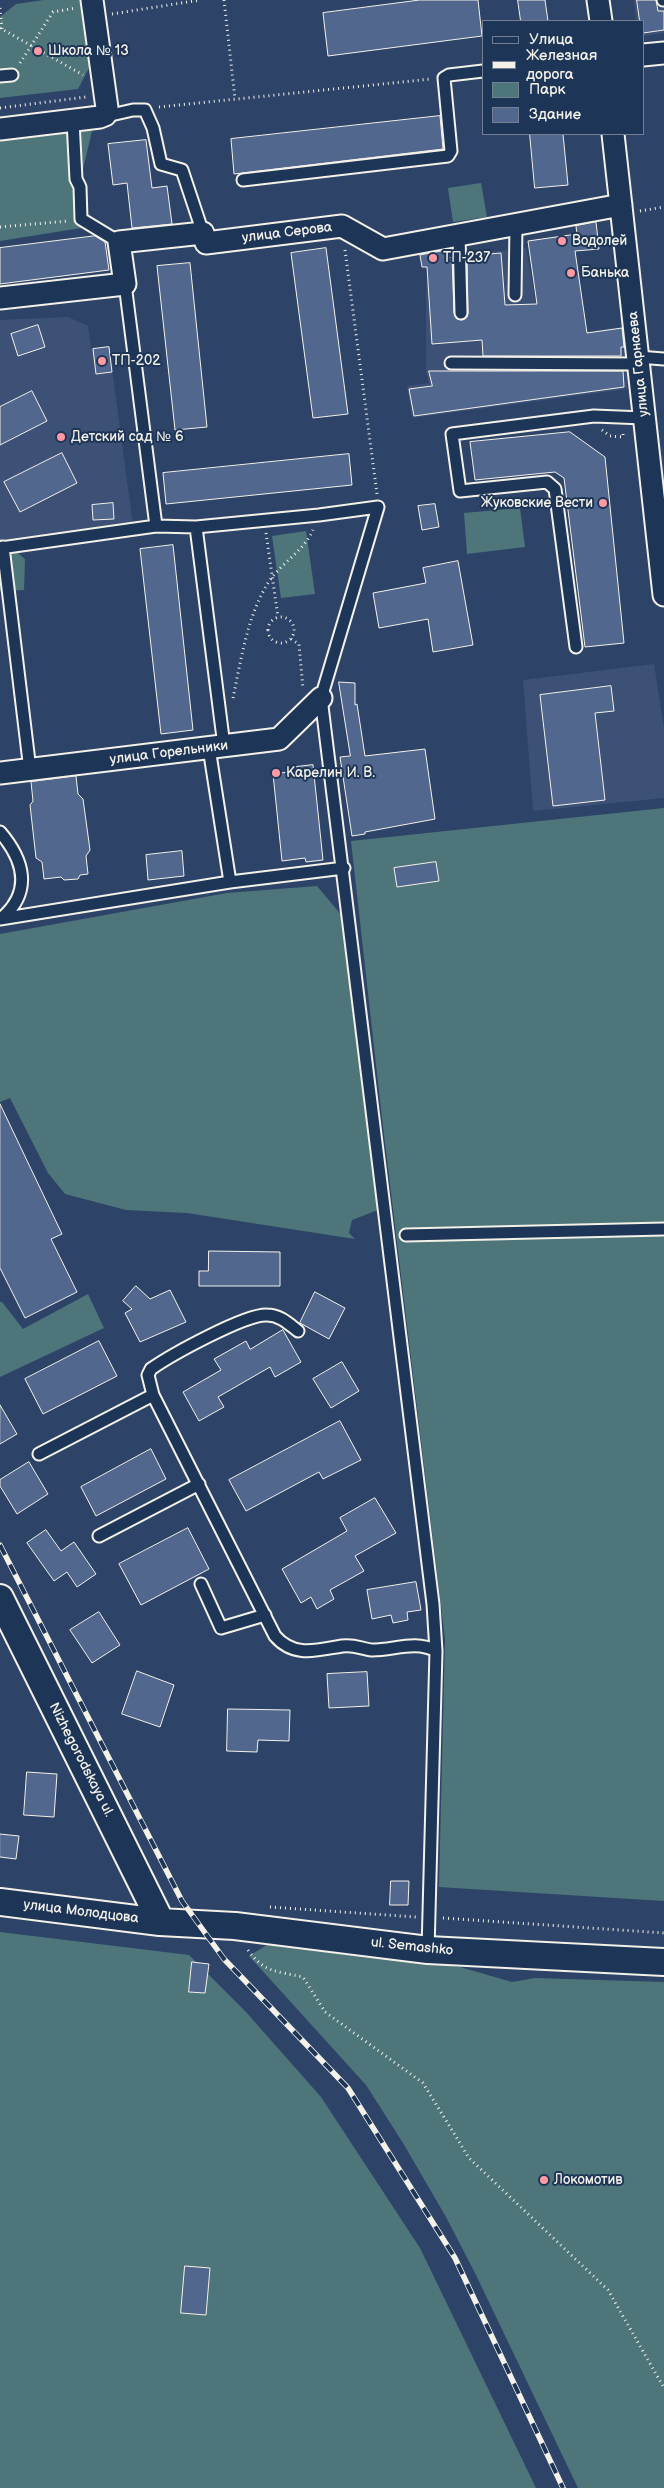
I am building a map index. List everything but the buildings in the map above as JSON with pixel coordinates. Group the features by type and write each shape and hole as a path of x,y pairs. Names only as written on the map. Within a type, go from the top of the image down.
{"street":[{"path":"598,0 601,20"},
{"path":"0,129 100,118 105,114 107,108 85,10"},
{"path":"644,55 664,53"},
{"name":"улица Гарнаева","path":"613,135 631,208 638,360 654,418 664,595"},
{"name":"улица Серова","path":"203,233 206,243 342,226 383,249 516,224 631,208"},
{"path":"0,298 125,284 119,242 203,233"},
{"name":"улица Горельники","path":"0,773 279,739 321,698"},
{"name":"Nizhegorodskaya ul.","path":"0,1598 161,1922"},
{"name":"улица Молодцова","path":"0,1902 161,1922"},
{"name":"ul. Semashko","path":"161,1922 235,1926 428,1950 664,1962"}],"lane":[{"path":"243,180 448,156 452,152 444,78 449,75 482,71"},
{"path":"0,76 12,75"},
{"path":"100,118 140,109 145,110 149,117 161,164 182,170 203,233"},
{"path":"73,121 76,179 80,187 81,219 119,242"},
{"path":"515,295 516,224"},
{"path":"459,235 461,313"},
{"path":"125,284 156,526"},
{"path":"451,363 664,359"},
{"path":"576,647 555,489 547,482 460,491 452,434 594,416 654,418"},
{"path":"30,770 2,547 156,526 196,527 319,515 378,507 321,698 344,868 434,1604 436,1651 428,1950"},
{"path":"196,527 230,882"},
{"path":"0,832 10,844 20,865 22,882 20,897 2,918"},
{"path":"2,918 230,882 344,868"},
{"path":"406,1235 664,1229"},
{"path":"298,1331 278,1317 269,1315 257,1315 244,1320 151,1369 148,1375 153,1395 275,1636 282,1644 296,1651 326,1650 356,1645 370,1650 419,1645 436,1651"},
{"path":"39,1454 153,1395"},
{"path":"99,1536 199,1484"},
{"path":"200,1584 221,1628 265,1615"}],"path":[{"path":"75,0 85,10"},
{"path":"12,75 53,12 200,0"},
{"path":"224,0 235,99"},
{"path":"0,8 1,28 84,75"},
{"path":"83,66 84,83"},
{"path":"140,109 444,78"},
{"path":"0,108 86,97 85,90"},
{"path":"631,208 664,207"},
{"path":"0,227 81,219"},
{"path":"342,226 378,507"},
{"path":"231,708 252,619 272,578 307,542 319,515"},
{"path":"264,520 278,617"},
{"path":"278,617 291,622 294,630 291,639 286,642 277,643 270,638 269,625 278,617"},
{"path":"291,639 299,644 306,714"},
{"path":"235,1926 238,1935 258,1964 271,1970 303,1977 326,2012 423,2083 469,2158 608,2290 664,2388"}],"shaded area":[{"path":"634,0 664,0 664,33 644,36 644,20 636,20"},
{"path":"526,248 542,338 628,326 627,389 412,418 407,386 429,383 426,372 426,282 456,280 455,256"},
{"name":"Детский сад № 6","path":"68,317 88,326 91,349 109,347 133,525 0,542 0,320"},
{"path":"654,664 664,728 664,798 533,811 523,680"}],"green space":[{"name":"Школа № 13","path":"44,0 82,0 90,66 78,89 0,98 0,17 16,4"},
{"path":"97,110 83,169 81,228 0,241 0,126"},
{"path":"481,183 487,217 453,222 448,188"},
{"path":"520,508 525,547 467,554 464,513"},
{"path":"306,531 315,594 281,598 272,536"},
{"path":"0,538 25,559 24,590 0,591"},
{"path":"664,808 664,1901 439,1887 445,1639 382,1118 351,841"},
{"path":"317,886 348,923 378,1210 352,1220 349,1233 355,1239 187,1213 126,1210 65,1194 48,1173 10,1098 0,1102 0,934 227,893"},
{"path":"88,1294 104,1328 0,1377 0,1302 2,1302 23,1329"},
{"path":"0,1932 189,1955 246,2012 321,2097 420,2248 536,2488 0,2488"},
{"name":"Локомотив","path":"270,1943 367,1957 460,1967 512,1982 535,1978 664,1982 664,2488 578,2488 475,2273 446,2217 403,2143 366,2085 249,1956"}],"railway":[{"path":"0,1545 182,1901 224,1959 348,2088 455,2258 563,2488"}],"place":[{"name":"Школа № 13","path":"38,51"},
{"name":"Водолей","path":"562,241"},
{"name":"ТП-237","path":"433,258"},
{"name":"Банька","path":"571,273"},
{"name":"ТП-202","path":"102,361"},
{"name":"Детский сад № 6","path":"61,437"},
{"name":"Жуковские Вести","path":"603,503"},
{"name":"Карелин И. В.","path":"276,773"},
{"name":"Локомотив","path":"544,2180"}]}
